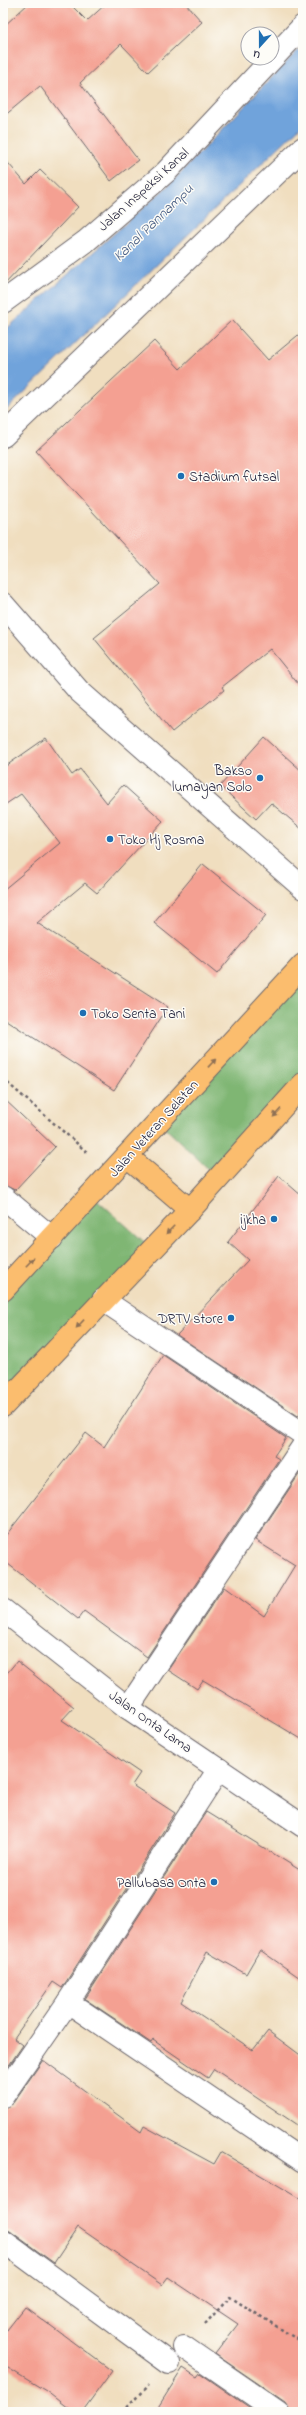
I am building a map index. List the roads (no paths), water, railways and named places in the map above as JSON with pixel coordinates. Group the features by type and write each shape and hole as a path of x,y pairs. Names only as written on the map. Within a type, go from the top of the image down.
{"main road":[{"name":"Jalan Veteran Selatan","path":"3,1290 303,965"},
{"path":"3,1406 190,1210 303,1084"},
{"path":"127,1156 190,1210"}],"street":[{"name":"Jalan Inspeksi Kanal","path":"3,302 85,242 166,172 303,26"},
{"path":"3,436 303,148"},
{"path":"3,604 79,690 303,888"},
{"path":"3,1197 52,1238"},
{"path":"103,1300 303,1434"},
{"path":"128,1708 303,1446"},
{"name":"Jalan Onta Lama","path":"3,1610 128,1708 303,1826"},
{"path":"3,2096 68,2002 219,1768"},
{"path":"68,2002 303,2161"},
{"path":"3,2241 169,2363"},
{"path":"184,2347 278,2412"}],"water":[{"name":"Kanal Pannampu","path":"303,45 303,124 3,413 3,332 169,185"}],"place":[{"name":"Stadium futsal","path":"181,476"},
{"name":"Bakso lumayan Solo","path":"260,778"},
{"name":"Toko Hj Rosma","path":"110,839"},
{"name":"Toko Senta Tani","path":"83,1013"},
{"name":"ijkha","path":"274,1219"},
{"name":"DRTV store","path":"231,1318"},
{"name":"Pallubasa Onta","path":"214,1882"}]}
